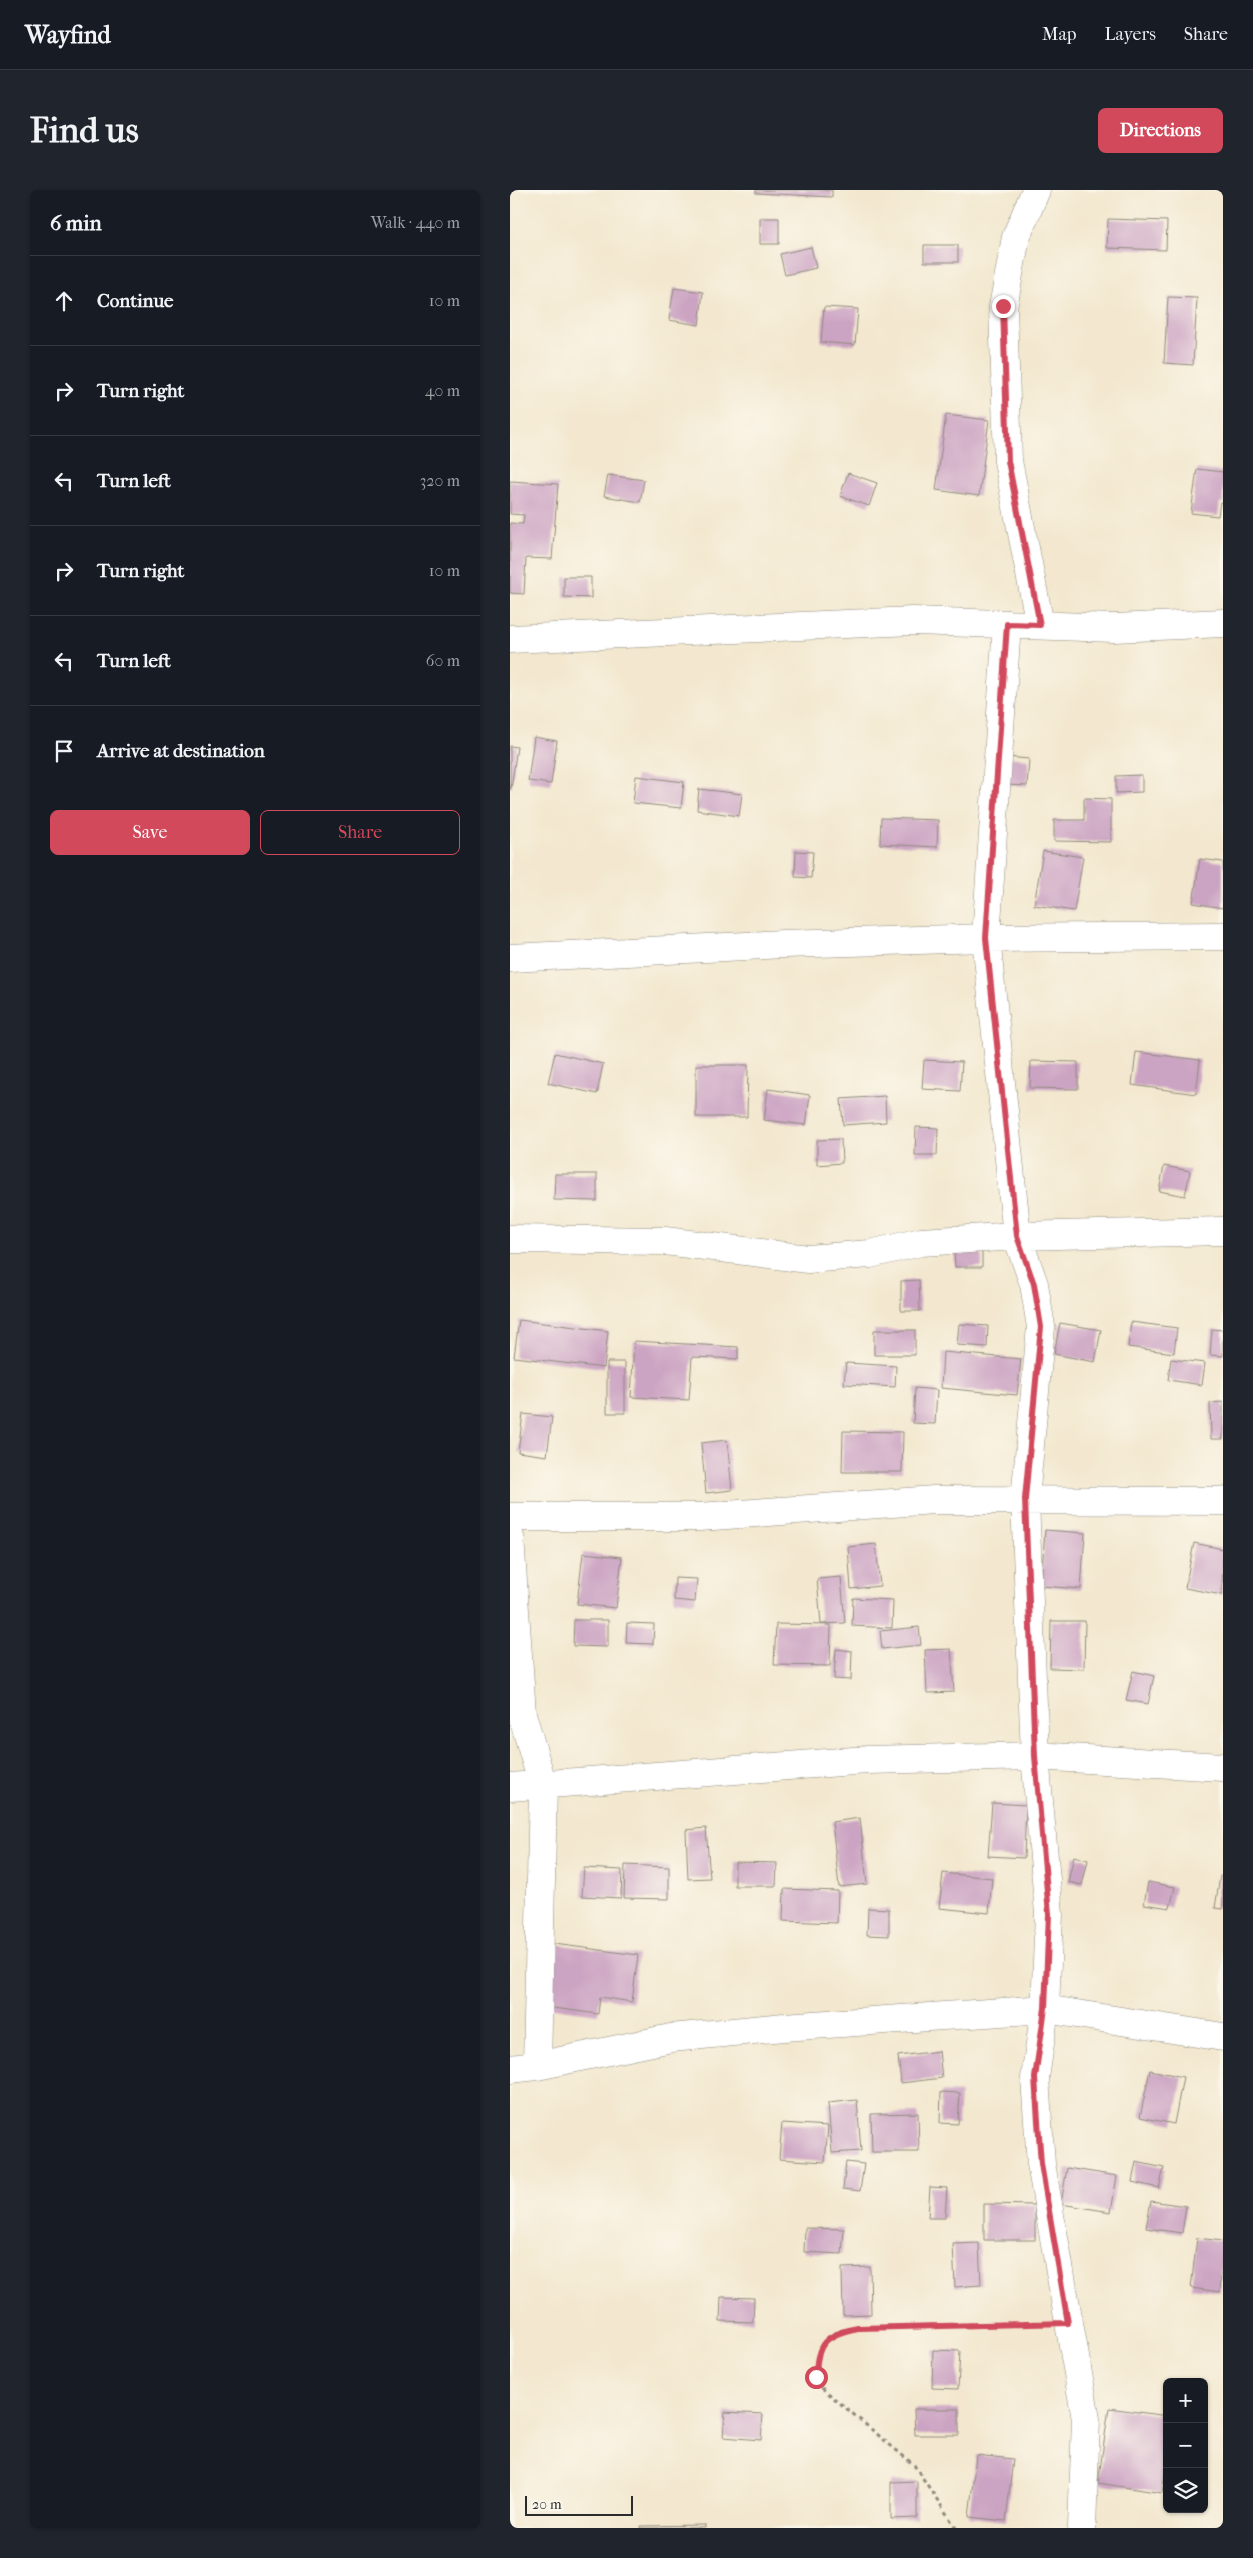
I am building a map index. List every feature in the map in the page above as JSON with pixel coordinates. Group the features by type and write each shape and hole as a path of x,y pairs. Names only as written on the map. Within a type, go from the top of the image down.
{"street":[{"path":"1036,190 1016,237 1003,306 1008,461 1040,625"},
{"path":"510,639 913,621 1114,628 1223,623"},
{"path":"1007,624 986,938 1017,1236 1034,1284 1041,1327 1025,1499 1035,1756 1049,1914 1045,2008 1035,2078 1041,2164 1086,2420 1082,2528"},
{"path":"510,958 783,944 986,938 1223,936"},
{"path":"510,1238 665,1242 808,1259 870,1254 921,1242 1017,1236 1223,1231"},
{"path":"510,1517 699,1517 934,1500 1223,1501"},
{"path":"510,1537 522,1714 543,1786 537,2066"},
{"path":"510,1787 867,1760 1035,1756 1223,1767"},
{"path":"510,2069 537,2066 671,2038 1045,2008 1223,2036"}],"path":[{"path":"956,2528 914,2465 822,2388 816,2377 816,2358 823,2344 836,2332 858,2328 1068,2323"}],"building":[{"path":"756,190 832,190 832,197 756,193"},
{"path":"760,218 779,218 779,244 760,244"},
{"path":"1108,219 1167,221 1166,250 1107,248"},
{"path":"924,245 958,245 958,262 924,262"},
{"path":"811,247 816,268 785,275 780,254"},
{"path":"674,288 703,292 699,325 669,320"},
{"path":"1168,297 1197,298 1193,365 1164,363"},
{"path":"824,307 858,309 855,345 821,342"},
{"path":"946,415 989,420 979,496 936,490"},
{"path":"1197,469 1223,472 1223,503 1220,502 1218,516 1191,513"},
{"path":"848,473 877,483 869,506 840,496"},
{"path":"608,475 644,480 640,502 604,496"},
{"path":"510,481 558,484 552,559 526,558 524,594 510,593 510,523 523,524 524,515 510,514"},
{"path":"564,577 591,577 591,598 564,597"},
{"path":"534,737 557,741 551,784 528,781"},
{"path":"510,746 517,747 511,789 510,789"},
{"path":"1007,757 1029,759 1027,786 1005,785"},
{"path":"1142,775 1142,792 1116,793 1116,776"},
{"path":"636,776 684,782 681,808 633,803"},
{"path":"699,789 742,794 739,816 697,810"},
{"path":"1084,798 1111,799 1111,842 1054,841 1054,820 1084,820"},
{"path":"881,818 938,820 937,847 880,844"},
{"path":"796,851 813,852 811,878 795,877"},
{"path":"1043,851 1083,857 1074,911 1034,905"},
{"path":"1200,859 1223,862 1223,908 1193,903"},
{"path":"1136,1052 1200,1060 1196,1094 1132,1085"},
{"path":"555,1053 603,1064 597,1094 548,1083"},
{"path":"924,1060 962,1062 960,1091 922,1089"},
{"path":"1031,1061 1078,1062 1078,1089 1030,1088"},
{"path":"696,1065 748,1065 747,1117 696,1117"},
{"path":"768,1089 810,1095 806,1125 764,1120"},
{"path":"885,1096 886,1122 843,1125 841,1099"},
{"path":"916,1127 938,1128 937,1155 915,1155"},
{"path":"841,1139 842,1163 817,1165 817,1140"},
{"path":"1164,1166 1190,1171 1185,1196 1159,1191"},
{"path":"555,1174 597,1174 597,1201 554,1200"},
{"path":"982,1248 982,1267 955,1267 954,1249"},
{"path":"919,1280 920,1311 901,1311 901,1281"},
{"path":"519,1320 608,1331 604,1368 514,1357"},
{"path":"1131,1322 1177,1328 1174,1353 1128,1347"},
{"path":"1060,1323 1101,1330 1095,1362 1054,1354"},
{"path":"959,1324 988,1326 987,1347 957,1345"},
{"path":"1212,1329 1223,1330 1223,1356 1210,1355"},
{"path":"874,1330 915,1330 915,1355 874,1355"},
{"path":"634,1341 738,1347 738,1359 692,1357 689,1400 631,1397"},
{"path":"943,1352 1021,1359 1017,1395 941,1388"},
{"path":"1171,1359 1205,1363 1202,1385 1168,1380"},
{"path":"607,1362 625,1362 625,1413 607,1413"},
{"path":"846,1363 896,1366 895,1387 844,1384"},
{"path":"915,1388 937,1390 935,1424 913,1423"},
{"path":"1223,1402 1223,1439 1211,1439 1210,1403"},
{"path":"523,1414 552,1417 547,1456 518,1452"},
{"path":"843,1431 903,1432 902,1472 842,1472"},
{"path":"727,1440 732,1490 706,1493 701,1443"},
{"path":"1045,1530 1085,1533 1081,1589 1041,1586"},
{"path":"1194,1543 1223,1549 1222,1595 1185,1588"},
{"path":"876,1544 880,1586 851,1589 848,1547"},
{"path":"583,1553 622,1557 616,1608 577,1604"},
{"path":"841,1577 845,1623 821,1624 817,1579"},
{"path":"675,1578 697,1579 695,1602 674,1600"},
{"path":"853,1598 893,1600 892,1628 852,1626"},
{"path":"574,1620 608,1620 608,1647 573,1646"},
{"path":"1051,1621 1085,1621 1084,1669 1050,1668"},
{"path":"627,1623 654,1624 653,1644 626,1643"},
{"path":"776,1624 831,1625 830,1666 774,1665"},
{"path":"919,1627 921,1645 882,1649 880,1631"},
{"path":"836,1649 852,1651 851,1680 834,1679"},
{"path":"951,1649 954,1692 927,1693 925,1650"},
{"path":"1133,1671 1154,1676 1148,1704 1126,1700"},
{"path":"992,1803 1026,1805 1024,1858 988,1856"},
{"path":"860,1818 867,1884 839,1887 832,1822"},
{"path":"706,1828 710,1878 688,1879 686,1830"},
{"path":"1074,1856 1088,1860 1082,1885 1068,1882"},
{"path":"735,1862 777,1863 776,1886 735,1886"},
{"path":"625,1865 669,1867 669,1899 624,1898"},
{"path":"584,1868 622,1870 621,1898 582,1896"},
{"path":"943,1873 992,1878 989,1913 939,1908"},
{"path":"1220,1876 1223,1876 1223,1909 1215,1908"},
{"path":"1148,1882 1175,1887 1170,1908 1144,1904"},
{"path":"784,1889 838,1891 837,1923 783,1921"},
{"path":"868,1908 889,1909 889,1936 867,1935"},
{"path":"554,1944 638,1955 632,2002 600,1997 598,2014 546,2007"},
{"path":"939,2051 942,2078 901,2083 898,2056"},
{"path":"1150,2070 1183,2077 1174,2124 1140,2117"},
{"path":"941,2092 960,2093 958,2124 940,2123"},
{"path":"857,2100 861,2151 832,2153 828,2103"},
{"path":"918,2113 919,2152 872,2152 871,2114"},
{"path":"782,2123 828,2126 825,2162 779,2159"},
{"path":"846,2162 864,2164 860,2191 843,2189"},
{"path":"1136,2162 1164,2168 1159,2188 1132,2182"},
{"path":"1067,2168 1117,2176 1111,2212 1061,2204"},
{"path":"930,2187 947,2188 945,2218 928,2218"},
{"path":"1151,2201 1186,2206 1182,2233 1146,2228"},
{"path":"984,2204 1035,2205 1035,2240 984,2240"},
{"path":"805,2228 844,2229 842,2254 804,2252"},
{"path":"1197,2238 1223,2241 1220,2292 1191,2288"},
{"path":"979,2243 981,2285 955,2287 953,2244"},
{"path":"870,2267 871,2314 843,2315 842,2268"},
{"path":"721,2297 754,2298 753,2322 720,2321"},
{"path":"933,2350 960,2351 958,2389 932,2388"},
{"path":"1109,2408 1163,2415 1162,2493 1098,2483"},
{"path":"914,2409 959,2409 959,2435 915,2435"},
{"path":"725,2412 763,2414 761,2440 723,2437"},
{"path":"976,2455 1013,2459 1006,2521 969,2517"},
{"path":"917,2481 917,2518 891,2519 891,2482"},
{"path":"705,2525 705,2528 640,2528 640,2526"}],"route":[{"path":"816,2377 816,2358 823,2344 836,2332 858,2328 1068,2323 1041,2164 1035,2078 1045,2008 1049,1914 1035,1756 1025,1499 1041,1327 1034,1284 1017,1236 986,938 1007,624 1040,625 1008,461 1003,306"}]}
